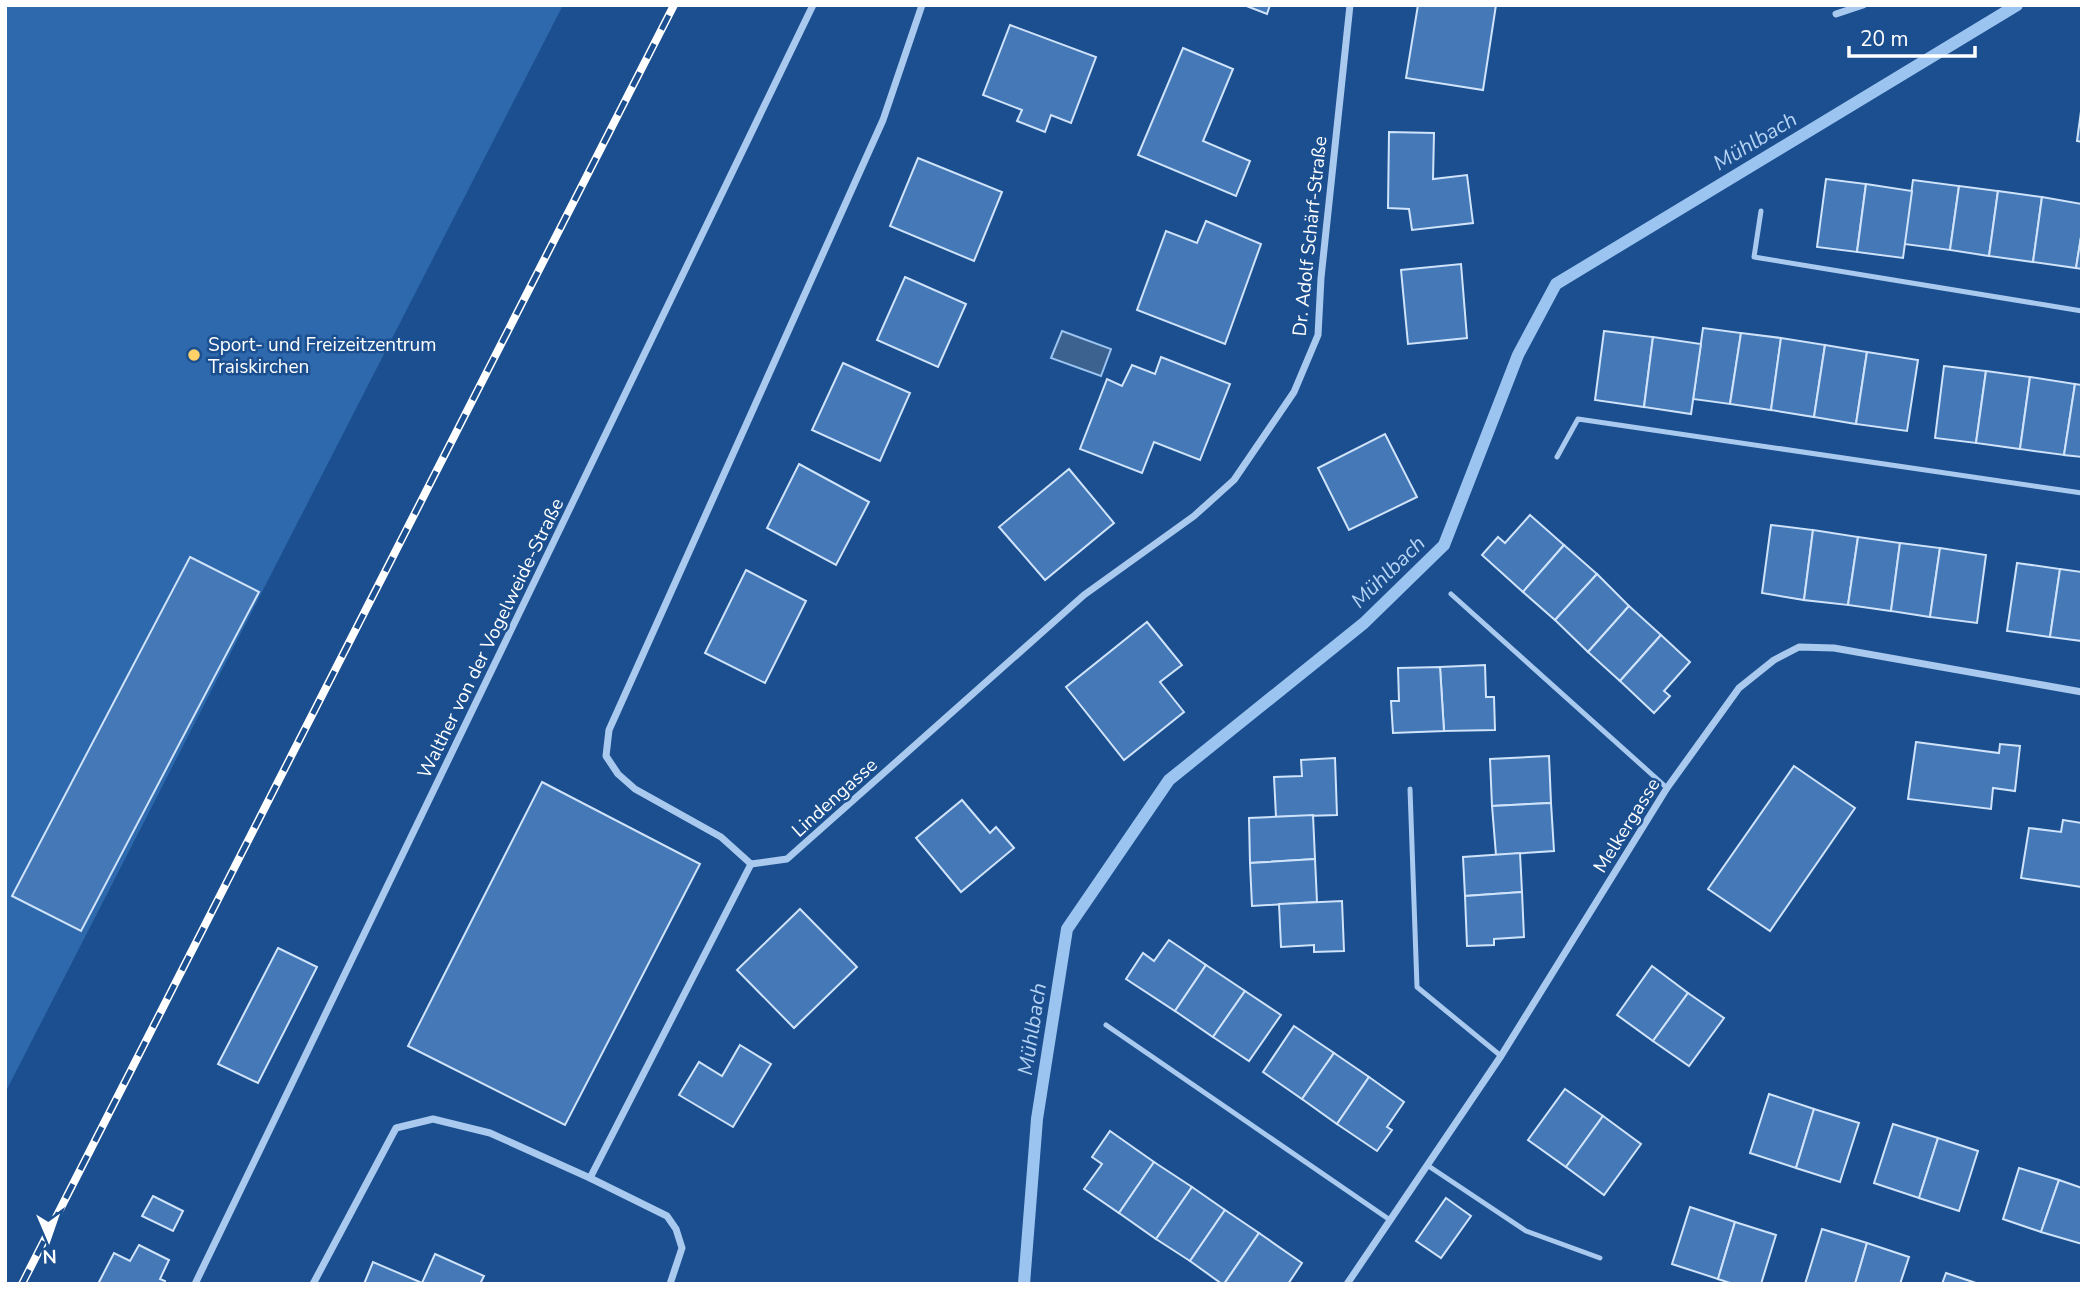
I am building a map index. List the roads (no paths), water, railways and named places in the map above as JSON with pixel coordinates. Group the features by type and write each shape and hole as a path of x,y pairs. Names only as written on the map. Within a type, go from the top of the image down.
{"street":[{"name":"Walther von der Vogelweide-Straße","path":"195,1284 813,5"},
{"path":"590,1178 751,864 721,837 635,789 618,774 606,756 609,730 883,120 922,5"},
{"name":"Dr. Adolf Schärf-Straße","path":"1194,516 1234,480 1294,392 1318,335 1321,278 1350,5"},
{"path":"1836,14 1863,5"},
{"name":"Lindengasse","path":"751,864 787,859 1084,595 1194,516"},
{"name":"Melkergasse","path":"1348,1284 1501,1056 1667,788 1739,688 1774,660 1799,647 1834,648 2082,692"},
{"path":"313,1284 396,1128 433,1119 490,1133 667,1216 676,1229 682,1248 670,1284"}],"lane":[{"path":"1760,211 1754,257 2082,311"},
{"path":"1557,457 1578,419 2082,493"},
{"path":"1451,594 1667,788"},
{"path":"1410,789 1417,987 1501,1056"},
{"path":"1106,1025 1390,1220"},
{"path":"1427,1165 1526,1231 1600,1258"}],"waterway":[{"name":"Mühlbach","path":"1024,1284 1037,1119 1067,929 1169,780 1364,623 1444,545 1518,355 1556,284 2017,5"}],"railway":[{"path":"22,1284 674,5"}],"place":[{"name":"Sport- und Freizeitzentrum Traiskirchen","path":"194,355"}]}
